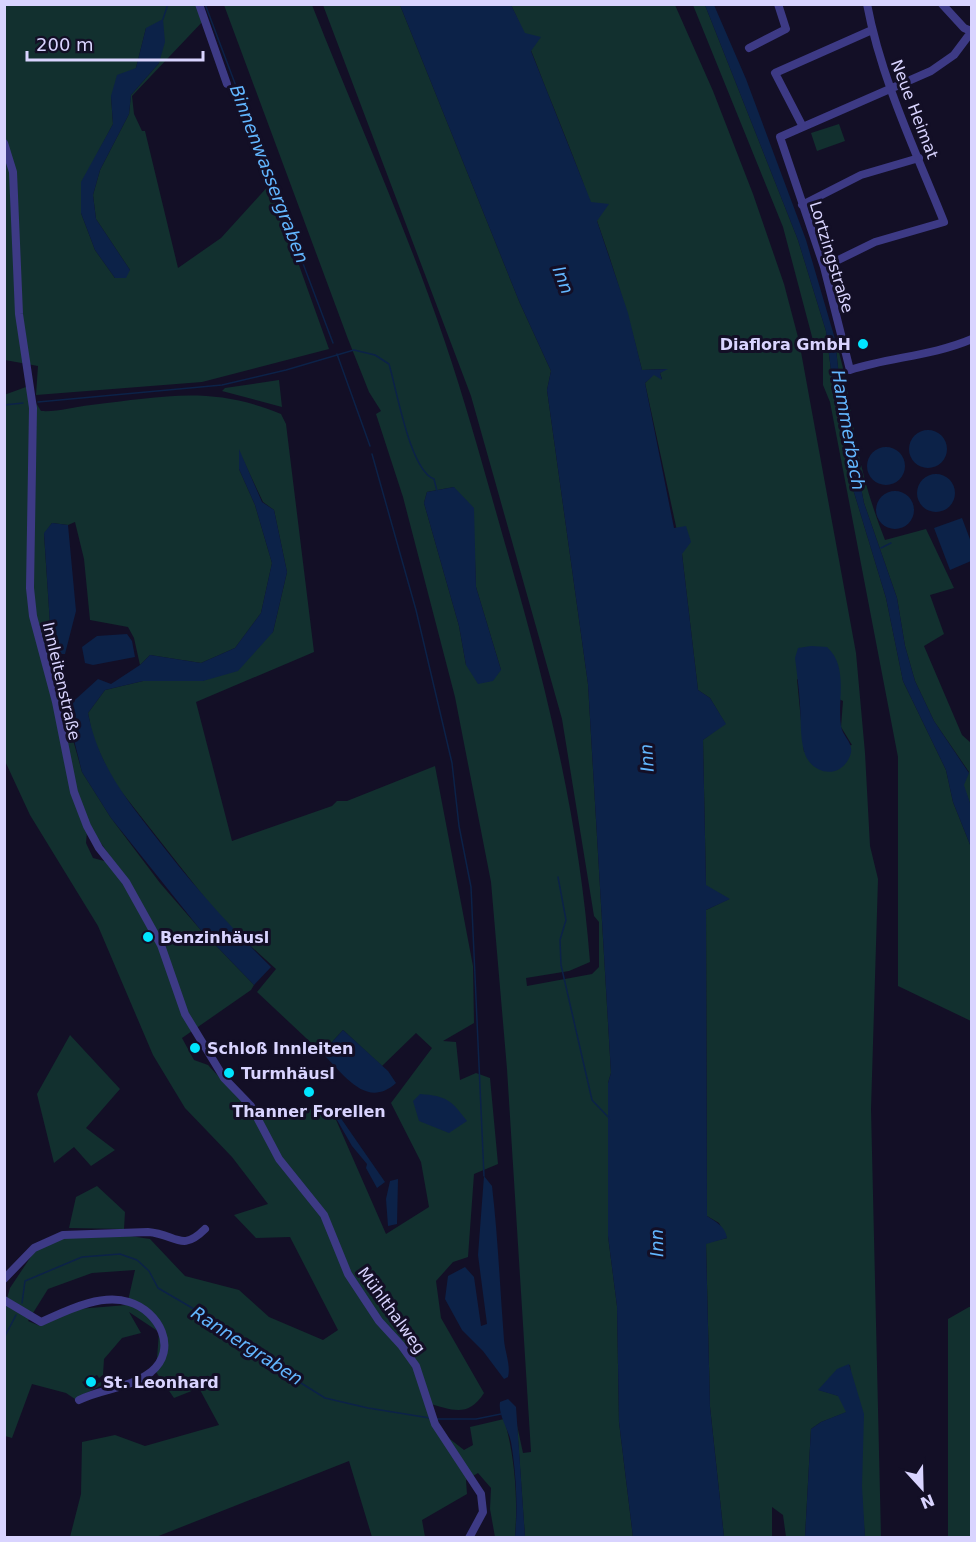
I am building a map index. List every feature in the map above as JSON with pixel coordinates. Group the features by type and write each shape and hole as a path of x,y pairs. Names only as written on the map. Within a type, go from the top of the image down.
{"street":[{"path":"199,4 227,84"},
{"path":"749,48 786,29 778,4"},
{"name":"Neue Heimat","path":"824,267 875,242 944,222 892,88 872,30 867,4"},
{"path":"872,30 775,73 803,127 931,71 954,55 971,31 964,28 942,4"},
{"name":"Lortzingstraße","path":"803,127 780,136 824,267 850,370 878,361 950,349 972,339"},
{"name":"Innleitenstraße","path":"4,143 13,172 19,314 33,408 30,588 33,616 56,702 74,792 99,848 126,882 161,945 184,1014 209,1049 224,1078 251,1106 286,1168"},
{"path":"802,205 861,175 919,158"},
{"name":"Mühlthalweg","path":"286,1168 324,1215 348,1274 379,1321 416,1366 433,1420 481,1494 483,1512 470,1538"},
{"path":"4,1279 34,1248 63,1235 148,1232 161,1233 183,1243 193,1241 205,1229"},
{"path":"4,1300 41,1322 77,1306 100,1301 129,1302 151,1316 164,1334 166,1346 160,1361 151,1371 115,1390 96,1393 79,1400"}],"green space":[{"path":"4,5 200,5 205,19 132,96 134,114 142,131 145,131 178,268 221,238 270,184 329,349 202,382 36,395 38,366 5,360","holes":["146,28 159,63 131,95 129,114 100,170 93,195 96,219 130,270 115,278 95,250 81,213 98,152 113,124 111,96 136,68"]},
{"path":"224,5 312,5 414,257 463,398 526,616 550,714 571,812 585,912 590,962 569,971 526,978 527,986 592,974 599,967 599,922 594,916 562,719 471,396 323,5 400,5 519,301 551,371 547,390 588,684 611,1073 608,1083 608,1236 617,1306 619,1422 633,1537 525,1537 517,1425 523,1453 531,1452 507,1069 491,882 455,697 403,497 376,414 381,411 369,392","holes":["454,487 475,559 476,587 501,670 466,665 459,626 424,503 427,492"]},
{"path":"511,5 675,5 713,91 753,194 784,284 799,341 856,653 870,846 878,879 871,1109 881,1537 865,1537 850,1365 819,1390 839,1396 847,1412 821,1422 811,1429 805,1537 786,1537 783,1515 772,1507 772,1537 724,1537 710,1407 706,1243 727,1238 719,1223 707,1216 706,910 729,899 706,886 703,740 725,723 710,698 698,690 682,554 645,383 654,374 662,379 660,373 666,369 642,370 624,302 591,203 528,42","holes":["797,679 843,701 841,727 852,745 804,752"]},
{"path":"693,5 705,5 798,240 826,331 832,378 853,489 886,598 903,681 946,770 953,802 971,847 971,1021 898,986 898,757 830,402 823,385 823,343 815,348 783,227"},
{"path":"839,124 845,141 817,151 811,133"},
{"path":"835,339 857,447 885,540 926,529 954,588 930,595 944,634 924,646 962,735 971,743 971,806 963,785 969,772 934,721 915,681 905,646 897,598 864,503 839,377"},
{"path":"279,380 282,407 222,391 225,388"},
{"path":"26,387 41,411 164,397 209,396 256,405 281,414 286,424 314,652 196,702 232,841 332,806 337,801 347,801 435,766 473,966 474,1023 443,1041 456,1042 460,1080 476,1073 490,1078 498,1164 474,1174 468,1257 453,1262 436,1281 441,1318 484,1393 478,1401 466,1409 452,1410 427,1403 441,1432 464,1450 473,1445 470,1427 504,1419 515,1478 515,1537 495,1537 490,1509 491,1488 478,1473 466,1480 467,1494 422,1520 425,1537 372,1537 349,1461 156,1537 70,1537 81,1494 82,1442 115,1435 145,1446 219,1425 199,1388 174,1398 156,1372 159,1332 129,1312 141,1333 122,1338 104,1359 103,1375 99,1378 97,1375 82,1382 86,1388 101,1382 102,1385 75,1399 66,1393 32,1384 12,1438 5,1436 5,1305 10,1288 34,1252 62,1238 124,1235 150,1239 185,1276 239,1290 269,1317 323,1340 338,1330 290,1237 256,1238 234,1215 268,1204 232,1157 185,1108 153,1055 98,926 30,815 5,761 4,395","holes":["239,451 263,502 274,510 287,572 273,632 203,681 143,681 105,690 88,713 93,738 113,781 223,921 276,969 257,992 322,1053 343,1030 382,1066 416,1033 432,1048 391,1103 421,1162 429,1207 386,1234 330,1106 257,1118 208,1065 194,1060 182,1038 251,990 254,985 199,928 160,883 111,818 82,772 53,668 44,534 52,523 68,525 75,522 84,559 90,620 128,627 134,638 140,665 150,655 201,663 235,648 261,613 272,563 255,505 239,469","91,829 110,856 108,862 93,858 86,843 87,831","135,1270 127,1305 78,1309 40,1326 28,1321 48,1289 92,1273"]},
{"path":"70,1035 120,1089 86,1128 115,1150 91,1166 74,1147 54,1163 37,1094"},
{"path":"97,1186 125,1212 124,1229 69,1228 76,1197"},
{"path":"972,1307 971,1537 948,1537 948,1319"}],"water":[{"name":"Inn","path":"400,5 511,5 525,33 541,37 531,51 591,202 609,204 597,221 628,313 642,370 668,369 660,373 662,380 654,375 645,383 674,528 686,526 691,542 682,554 698,690 710,698 726,724 703,740 706,885 730,899 706,910 707,1216 722,1227 727,1238 706,1244 710,1407 724,1537 633,1537 619,1422 617,1306 608,1236 608,1083 611,1073 588,684 547,390 551,371 519,301"},
{"name":"Hammerbach","path":"705,5 714,5 746,79 806,240 835,339 839,377 864,503 897,598 905,646 915,681 934,721 969,773 964,785 971,806 971,847 953,802 946,770 903,681 886,598 853,489 832,378 826,331 798,240"},
{"path":"163,19 165,42 159,63 131,95 129,114 100,170 93,195 96,219 130,270 126,278 115,278 95,250 81,213 81,182 113,124 111,96 117,75 136,68 146,28"},
{"path":"928,430 941,436 947,449 941,462 928,468 915,462 909,449 915,436"},
{"path":"886,447 899,453 905,466 899,479 886,485 873,479 867,466 873,453"},
{"path":"239,449 262,502 274,510 287,572 273,632 238,671 203,681 143,681 105,690 88,713 92,731 105,764 133,807 196,887 271,967 254,985 199,928 111,818 82,772 66,708 98,679 111,684 140,665 150,655 201,663 235,648 261,613 272,563 255,505 239,469"},
{"path":"936,474 949,480 955,493 949,506 936,512 923,506 917,493 923,480"},
{"path":"454,487 474,508 476,587 501,670 493,681 478,684 466,665 459,626 424,503 427,492"},
{"path":"895,491 908,497 914,510 908,523 895,529 882,523 876,510 882,497"},
{"path":"962,518 971,542 971,561 950,570 934,528"},
{"path":"52,523 68,525 76,611 65,654 52,654 44,533"},
{"path":"127,634 132,641 135,657 93,665 85,663 82,647 97,636"},
{"path":"827,647 834,655 840,674 841,726 851,751 845,764 833,771 825,772 812,765 804,751 801,734 795,658 798,648"},
{"path":"343,1030 388,1071 396,1083 375,1093 365,1091 347,1079 322,1053"},
{"path":"420,1094 448,1100 467,1121 449,1133 419,1121 413,1101"},
{"path":"340,1117 385,1182 377,1188 366,1168 367,1164 352,1146 337,1120"},
{"path":"484,1176 492,1186 494,1205 504,1340 509,1368 508,1377 504,1379 483,1351 462,1330 445,1299 448,1276 465,1267 474,1277 481,1326 487,1324 478,1255"},
{"path":"398,1179 397,1224 388,1226 386,1199 390,1181"},
{"path":"849,1364 864,1414 862,1486 865,1537 805,1537 811,1429 821,1422 846,1412 838,1396 818,1390 837,1369"},
{"path":"508,1399 516,1407 525,1537 515,1537 514,1465 511,1442 500,1407 500,1402"}],"waterway":[{"path":"163,19 168,4"},
{"name":"Binnenwassergraben","path":"205,4 333,343"},
{"path":"38,402 222,385 286,370 354,350 375,355 389,364 411,446 426,473 434,479 437,491"},
{"name":"Binnenwassergraben","path":"337,354 370,446"},
{"path":"4,405 23,403"},
{"path":"372,454 416,610 452,763 459,826 471,887 484,1176"},
{"path":"881,548 891,543"},
{"path":"558,877 566,920 560,940 561,965 592,1100 610,1119"},
{"name":"Rannergraben","path":"22,1303 25,1281 82,1257 120,1254 137,1260 149,1271 158,1288 194,1309 248,1350 325,1398 430,1418"},
{"name":"Rannergraben","path":"4,1338 16,1315"},
{"name":"Rannergraben","path":"437,1419 476,1419 501,1414"}],"place":[{"name":"Diaflora GmbH","path":"863,344"},
{"name":"Benzinhäusl","path":"148,937"},
{"name":"Schloß Innleiten","path":"195,1048"},
{"name":"Turmhäusl","path":"229,1073"},
{"name":"Thanner Forellen","path":"309,1092"},
{"name":"St. Leonhard","path":"91,1382"}]}
